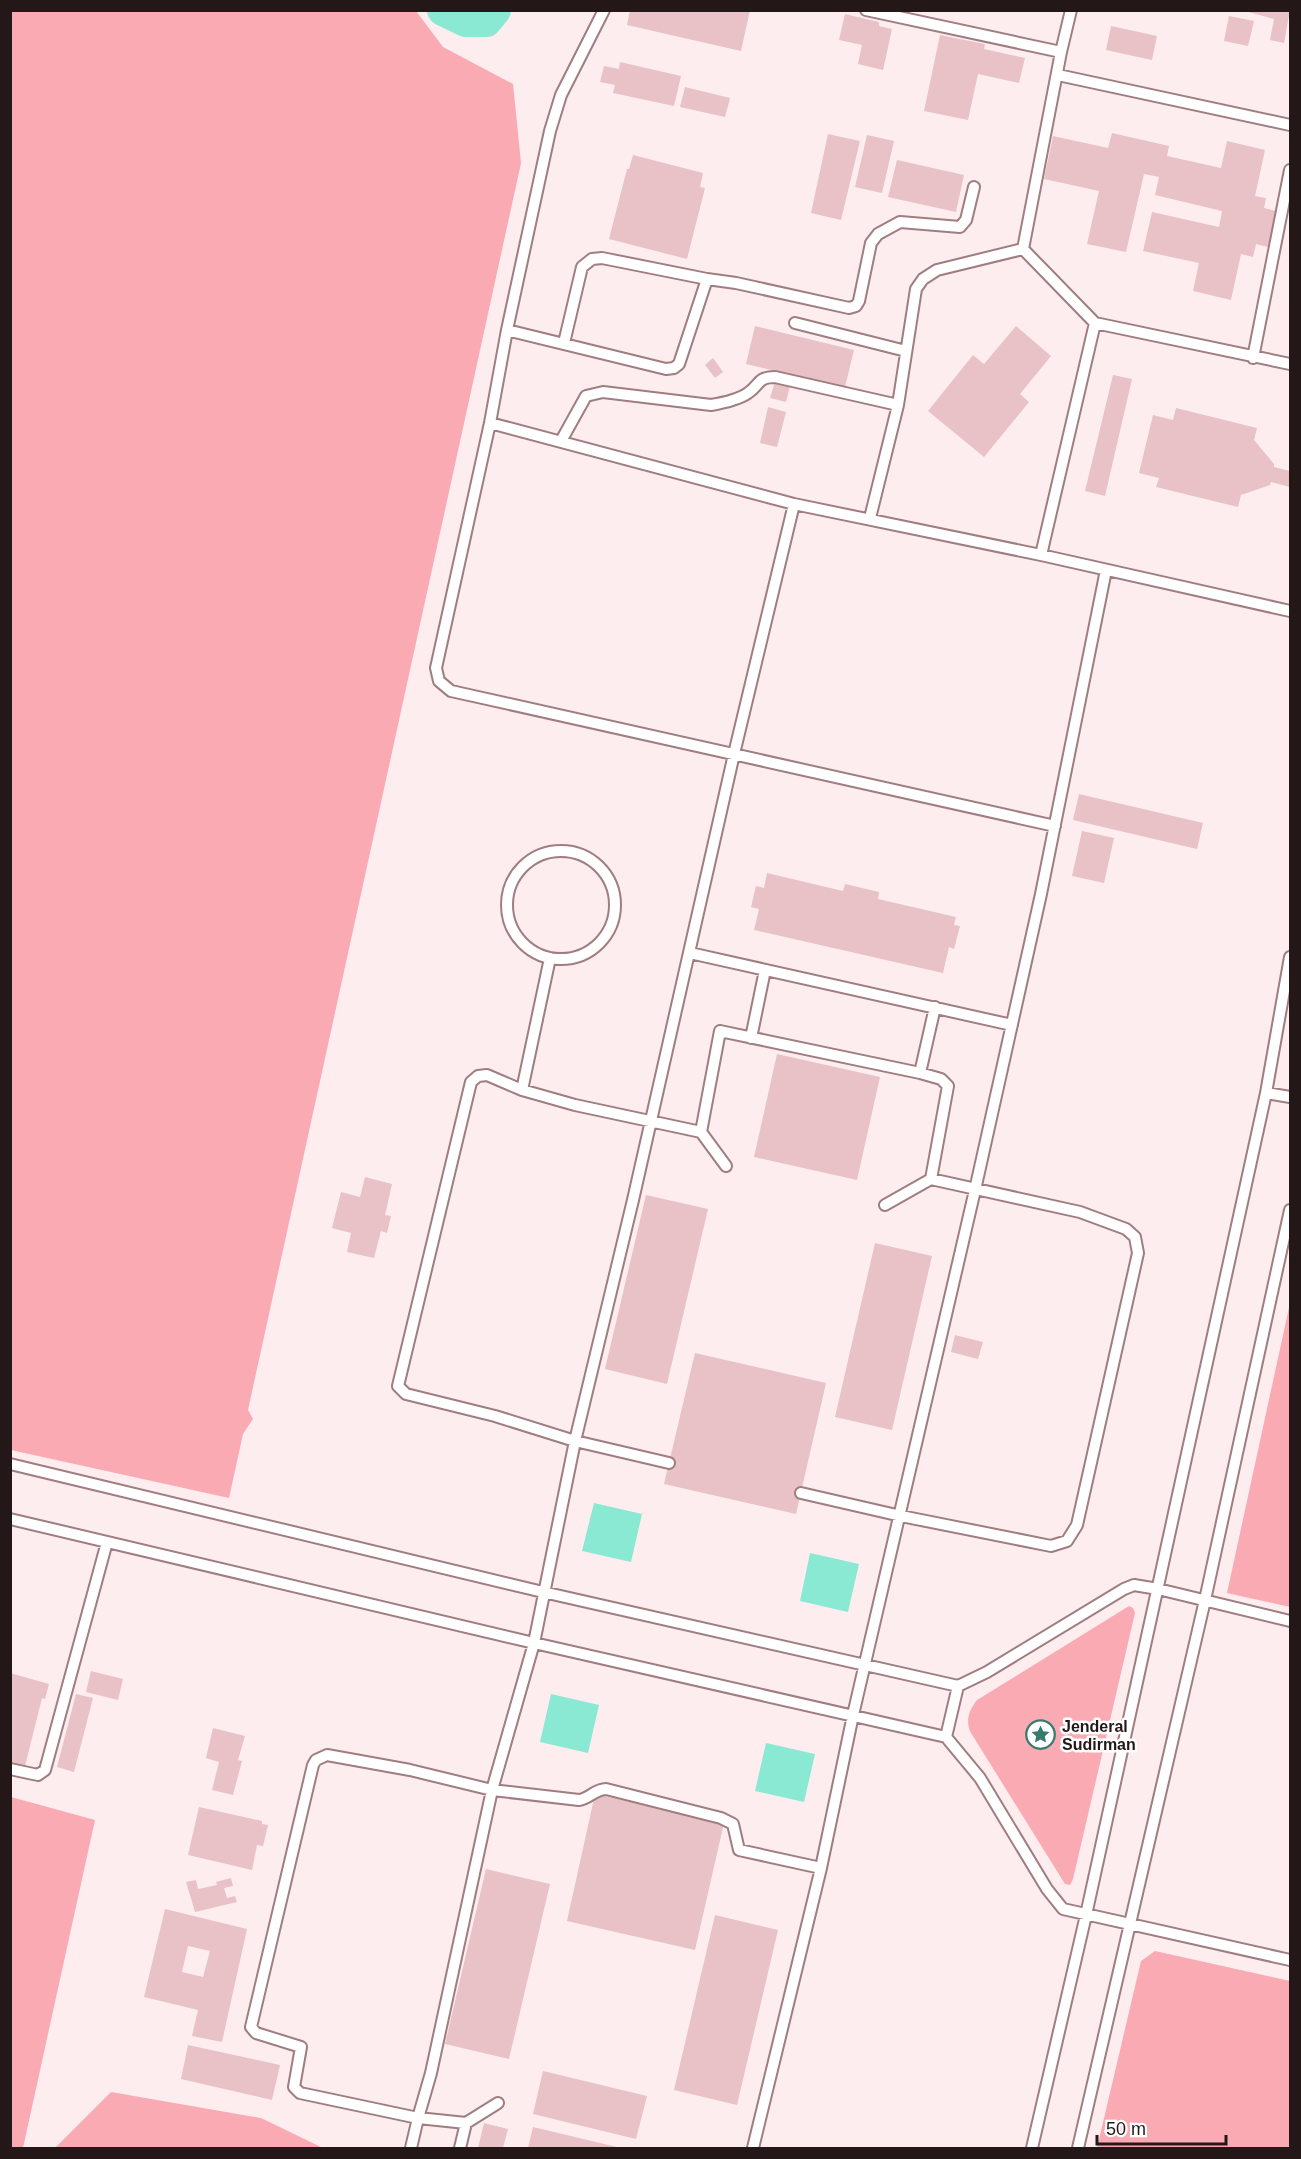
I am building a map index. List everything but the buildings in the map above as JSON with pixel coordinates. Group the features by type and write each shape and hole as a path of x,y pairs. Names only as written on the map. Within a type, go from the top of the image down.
{"lane":[{"path":"604,10 561,95 550,131 507,330 490,423 436,668 439,681 451,691 1055,826"},
{"path":"866,10 1061,52"},
{"path":"1023,249 1071,10"},
{"path":"1058,75 1290,125"},
{"path":"1253,358 1290,170"},
{"path":"564,343 582,267 592,259 602,258 736,283 849,308 856,306 859,301 871,243 878,234 900,222 960,227 966,220 974,188"},
{"path":"1023,249 1095,323 1290,364"},
{"path":"870,518 898,405 916,289 923,279 937,270 1023,249"},
{"path":"507,330 666,369 674,368 679,364 707,279"},
{"path":"795,323 906,351"},
{"path":"1041,555 1095,323"},
{"path":"561,441 585,396 603,392 711,405 727,402 748,393 760,380 775,377 898,405"},
{"path":"490,423 794,504 870,518 1290,611"},
{"path":"411,2148 431,2073 492,1790 534,1643 575,1441 794,504"},
{"path":"753,2148 820,1868 1012,1025 1055,826 1106,570"},
{"path":"561,850 581,854 598,865 609,881 615,900 612,920 603,938 588,951 570,958 550,958 532,951 517,937 508,919 507,899 513,880 525,864 542,854 561,850"},
{"path":"690,953 1012,1025"},
{"path":"1032,2148 1086,1915 1266,1093 1290,957"},
{"path":"522,1090 550,958"},
{"path":"751,1038 765,970"},
{"path":"920,1073 934,1007"},
{"path":"702,1132 719,1033 723,1031 941,1079 948,1086 931,1179"},
{"path":"669,1463 575,1441 495,1416 406,1394 398,1386 471,1082 478,1077 487,1075 522,1090 575,1105 702,1132 726,1166"},
{"path":"1266,1093 1290,1097"},
{"path":"801,1493 1051,1546 1067,1541 1077,1525 1137,1253 1135,1237 1126,1229 1080,1212 931,1179 885,1206"},
{"path":"1078,2148 1205,1600 1290,1210"},
{"path":"10,1464 543,1592 958,1686 987,1672 1124,1588 1134,1585 1158,1588 1290,1621"},
{"path":"10,1519 534,1643 946,1737 980,1778 1063,1909 1290,1960"},
{"path":"10,1769 38,1775 45,1770 107,1542"},
{"path":"946,1737 958,1686"},
{"path":"498,2103 465,2123 418,2118 300,2093 294,2087 301,2047 256,2033 251,2027 316,1760 327,1755 410,1770 492,1790 579,1800 584,1800 598,1790 606,1789 721,1818 733,1824 739,1850 820,1868"},
{"path":"460,2148 465,2123"}],"shaded area":[{"path":"11,10 416,11 443,47 513,84 521,163 248,1410 253,1419 243,1434 229,1498 11,1450"},
{"path":"1290,1303 1290,1607 1227,1593"},
{"path":"594,1503 642,1514 631,1562 582,1551"},
{"path":"810,1553 859,1564 848,1612 800,1601"},
{"path":"1129,1606 1135,1613 1073,1879 1070,1885 1065,1884 971,1733 968,1724 969,1716 977,1700"},
{"path":"551,1694 599,1705 588,1753 540,1742"},
{"path":"766,1743 815,1754 804,1802 755,1791"},
{"path":"11,1797 95,1820 23,2148 10,2148"},
{"path":"1155,1951 1290,1981 1290,2148 1097,2148 1141,1961"},
{"path":"111,2092 261,2118 323,2148 55,2148"}],"waterway":[{"path":"443,10 466,21 486,21 495,10"}],"place":[{"name":"Jenderal Sudirman","path":"1041,1735"}]}
